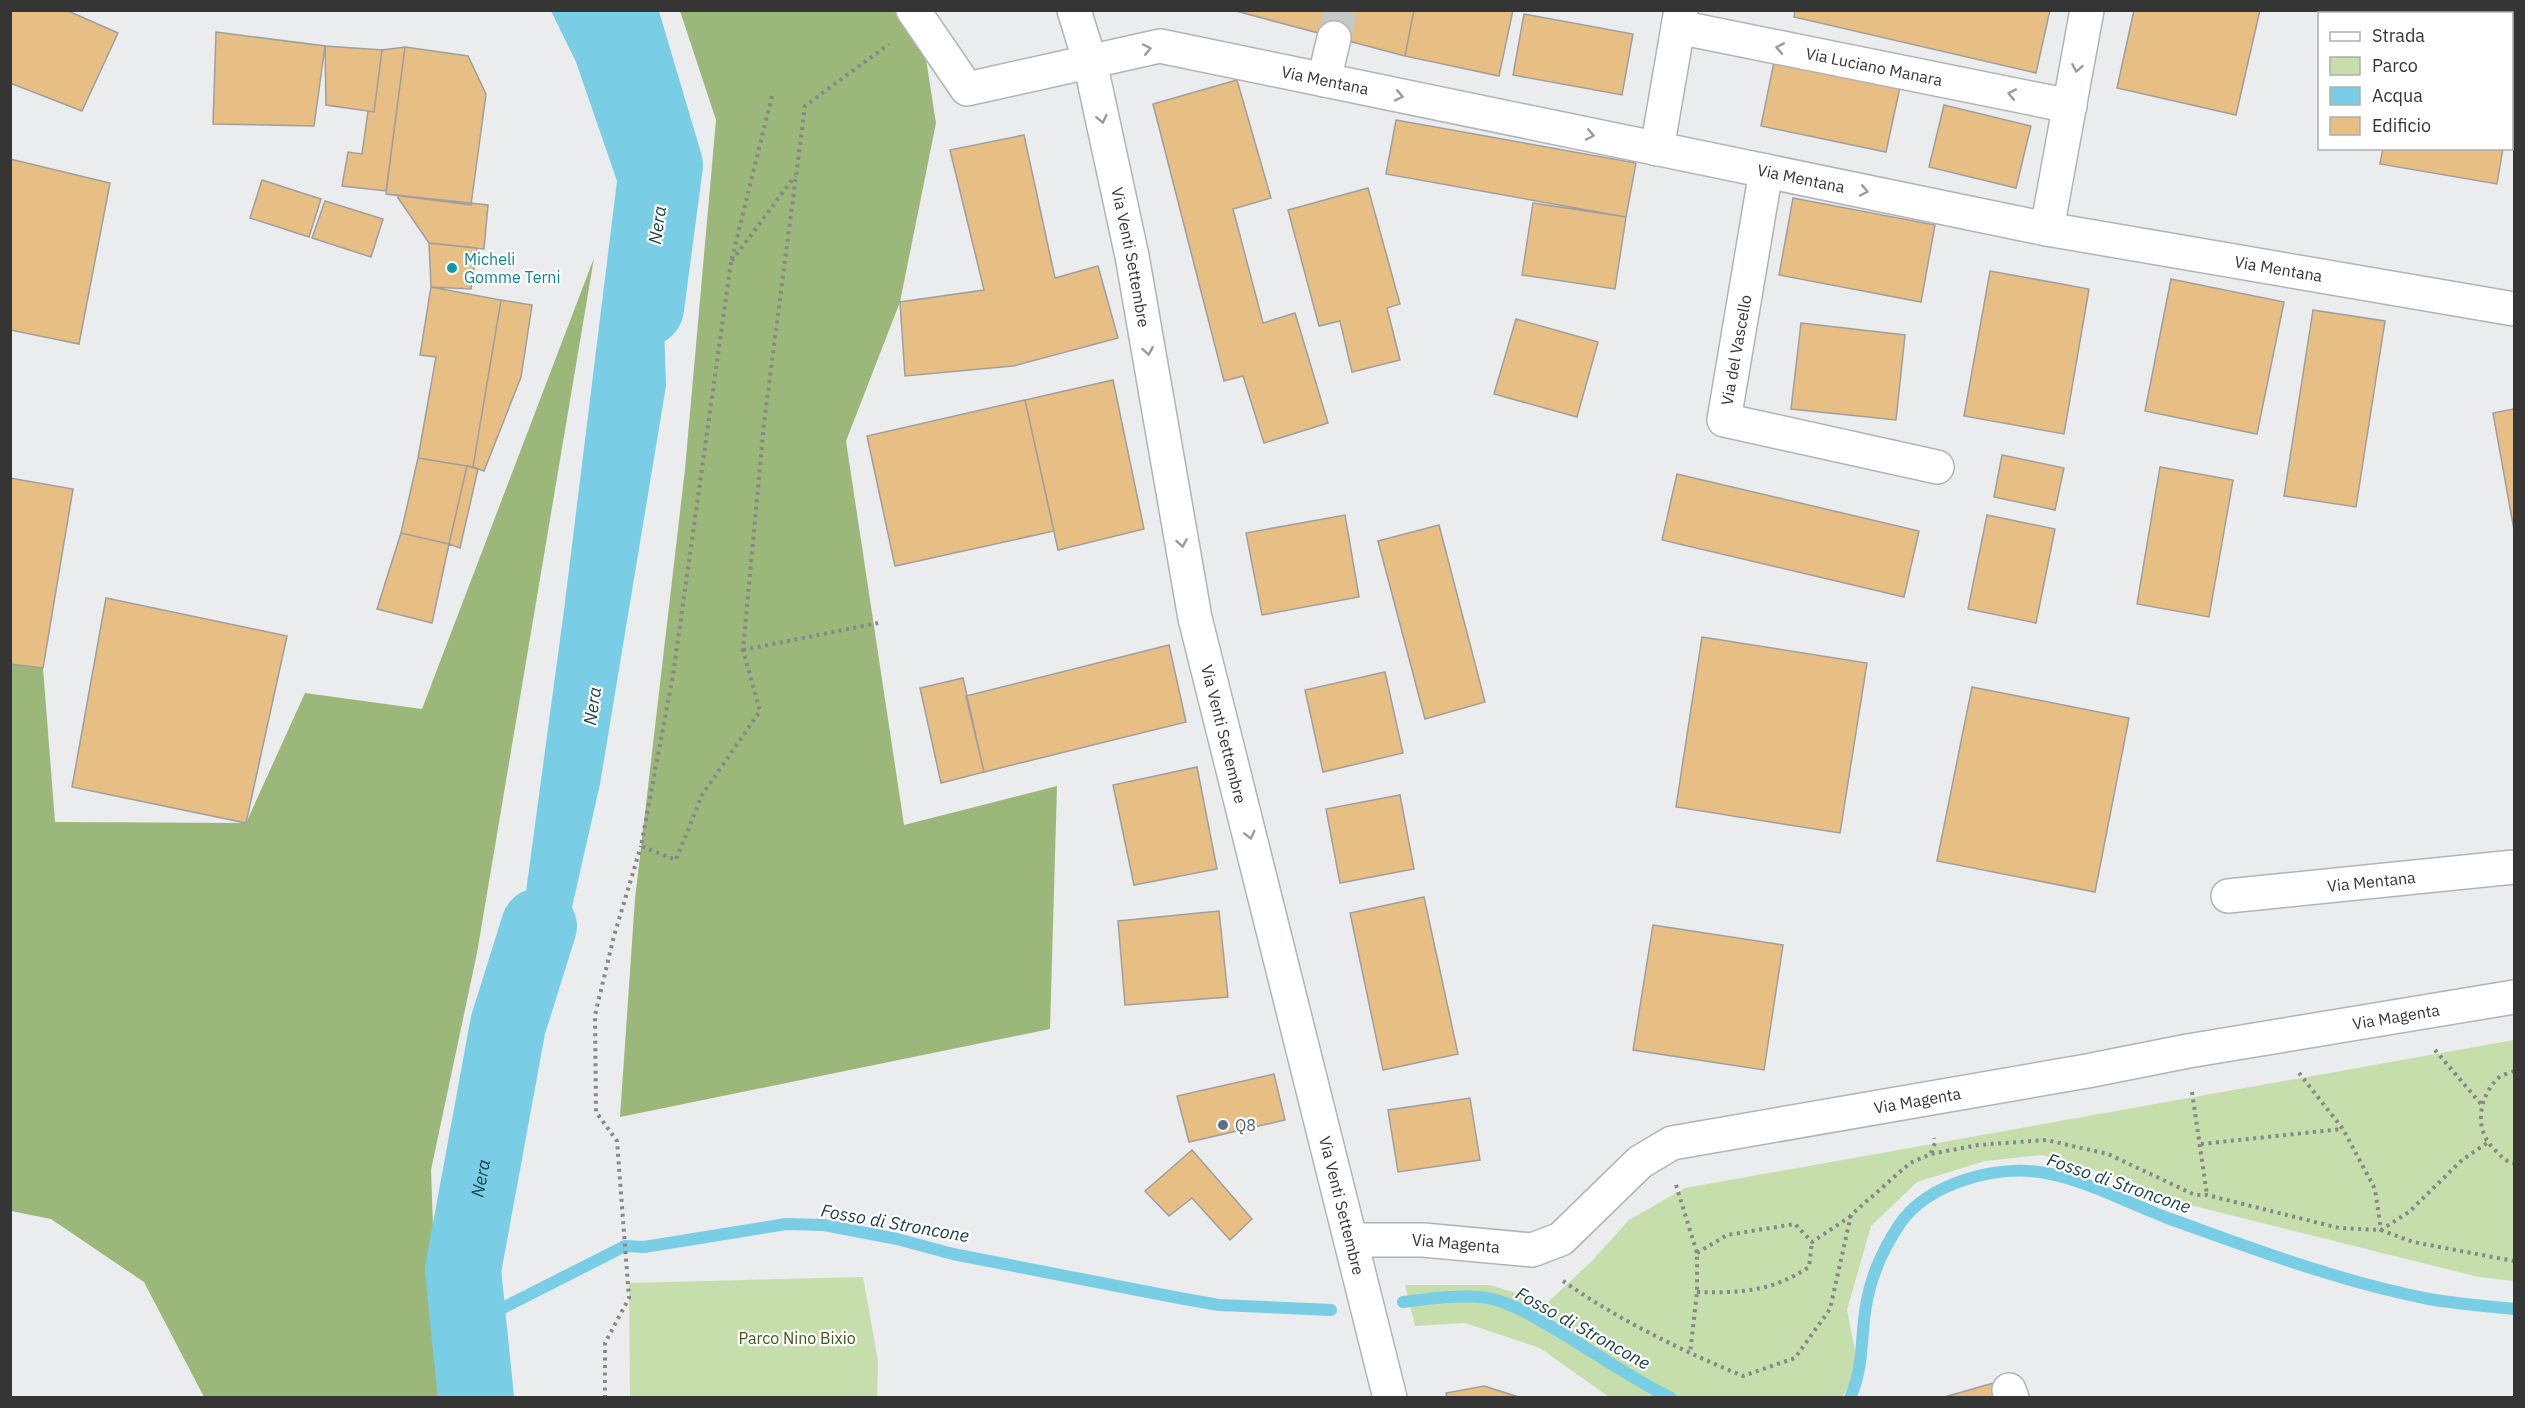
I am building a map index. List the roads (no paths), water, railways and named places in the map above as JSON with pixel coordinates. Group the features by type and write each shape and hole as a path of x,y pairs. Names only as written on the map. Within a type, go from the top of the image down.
{"street":[{"name":"Via Venti Settembre","path":"1074,10 1090,62 1132,255 1195,618 1390,1398"},
{"path":"2047,229 2087,10"},
{"name":"Via Mentana","path":"917,16 967,89 1160,46 2047,229 2514,309"},
{"path":"1657,149 1680,19"},
{"name":"Via Luciano Manara","path":"1680,19 2070,106"},
{"path":"1324,80 1334,38"},
{"name":"Via del Vascello","path":"1766,171 1724,420 1937,467"},
{"name":"Via Mentana","path":"2228,896 2514,867"},
{"name":"Via Magenta","path":"1352,1240 1423,1240 1532,1250 1561,1239 1640,1162 1672,1143 2514,997"}],"water":[{"path":"551,11 644,11 655,39 666,386 600,784 544,1031 508,1025 564,610 617,181 576,62"}],"waterway":[{"name":"Nera","path":"619,10 665,165 646,308"},
{"name":"Nera","path":"476,1398 463,1270 508,1025 539,926"},
{"name":"Fosso di Stroncone","path":"1850,1398 1858,1374 1869,1290 1879,1261 1899,1225 1911,1210 1945,1188 1985,1174 2006,1171 2046,1173 2078,1182 2236,1243 2364,1284 2429,1299 2514,1309"},
{"name":"Fosso di Stroncone","path":"469,1325 625,1246 644,1247 786,1224 824,1225 897,1239 953,1254 1219,1305 1331,1310"},
{"name":"Fosso di Stroncone","path":"1403,1302 1461,1297 1481,1297 1502,1302 1532,1316 1628,1375 1671,1398"}],"tunnel":[{"path":"1334,38 1341,10"}],"place":[{"name":"Micheli Gomme Terni","path":"452,268"},
{"name":"Q8","path":"1223,1125"}],"park label":[{"name":"Parco Nino Bixio","path":"797,1338"}]}
